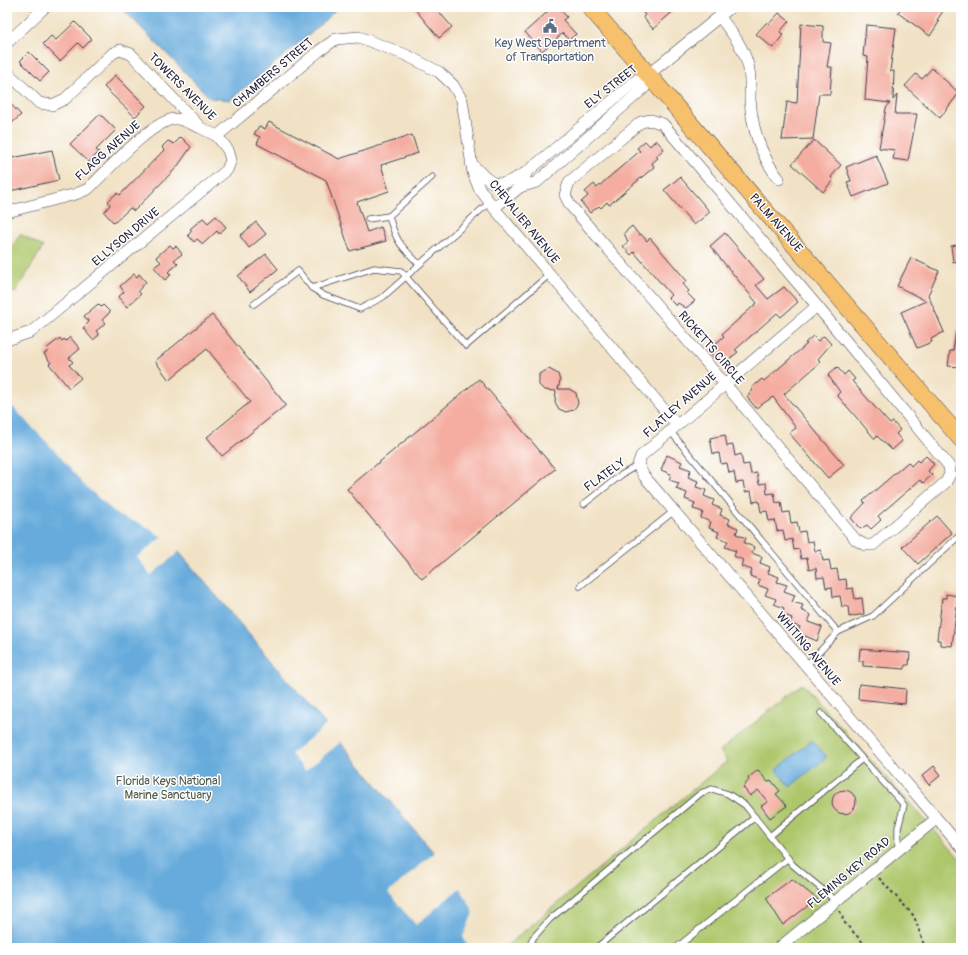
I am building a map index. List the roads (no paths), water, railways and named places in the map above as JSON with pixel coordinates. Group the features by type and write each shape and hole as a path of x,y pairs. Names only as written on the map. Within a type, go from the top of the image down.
{"main road":[{"name":"PALM AVENUE","path":"590,7 961,439"}],"street":[{"path":"7,43 45,7"},
{"path":"649,74 731,7"},
{"path":"720,17 740,44 748,66 751,115 759,149 768,165 779,178"},
{"name":"CHAMBERS STREET","path":"216,136 319,51 336,39 349,37"},
{"name":"CHEVALIER AVENUE","path":"349,37 358,37 406,55 439,72 453,85 462,100 471,163 479,188 674,428"},
{"name":"TOWERS AVENUE","path":"7,72 38,103 52,105 65,99 113,53 120,50 131,54 202,128 216,136"},
{"name":"ELY STREET","path":"471,163 486,178 494,183 505,184 527,172 638,79 649,74"},
{"name":"ELY STREET","path":"492,205 520,187 537,182 646,87 649,74"},
{"path":"613,100 620,109"},
{"name":"FLAGG AVENUE","path":"7,212 76,194 88,189 147,132 164,121 176,119 202,128"},
{"name":"RICKETTS CIRCLE","path":"651,120 662,124 816,306 949,466 950,474 946,482 873,545 865,545 856,540 725,384 570,205 565,195 569,182 641,122 651,120"},
{"name":"ELLYSON DRIVE","path":"7,340 31,332 226,170 231,160 228,150 216,136"},
{"path":"568,138 577,147"},
{"name":"ELY STREET","path":"520,187 527,172"},
{"name":"FLATLEY AVENUE","path":"638,465 641,456 816,306"},
{"name":"WHITING AVENUE","path":"638,465 644,476 961,847"},
{"name":"FLEMING KEY ROAD","path":"780,948 936,819"}],"lane":[{"path":"368,219 389,216 432,178"},
{"path":"254,304 298,271 312,288 323,296 360,309 383,297 419,264 492,205"},
{"path":"389,216 394,235 400,246 419,264"},
{"path":"312,288 374,268 401,271 466,346 550,274"},
{"path":"674,428 838,632"},
{"name":"FLATELY","path":"584,504 621,475 638,465"},
{"path":"580,586 674,511"},
{"path":"806,666 838,632 873,616 961,534"},
{"path":"821,713 904,805 898,828 898,850"},
{"path":"770,836 862,758"},
{"path":"528,948 534,938 550,919 701,793 712,789 728,794 745,805 788,858 836,901"},
{"path":"596,948 755,817"},
{"path":"676,948 788,858"}],"water":[{"path":"121,7 338,7 316,29 230,100 210,98"},
{"name":"Florida Keys National Marine Sanctuary","path":"7,391 91,487 115,509 141,520 162,537 176,554 179,552 326,725 321,728 336,745 340,742 434,853 429,857 457,890 462,886 478,909 468,933 472,945 477,948 7,948"},
{"path":"812,740 827,757 790,787 776,770"}],"place":[{"name":"Key West Department of Transportation","path":"550,26"}]}
